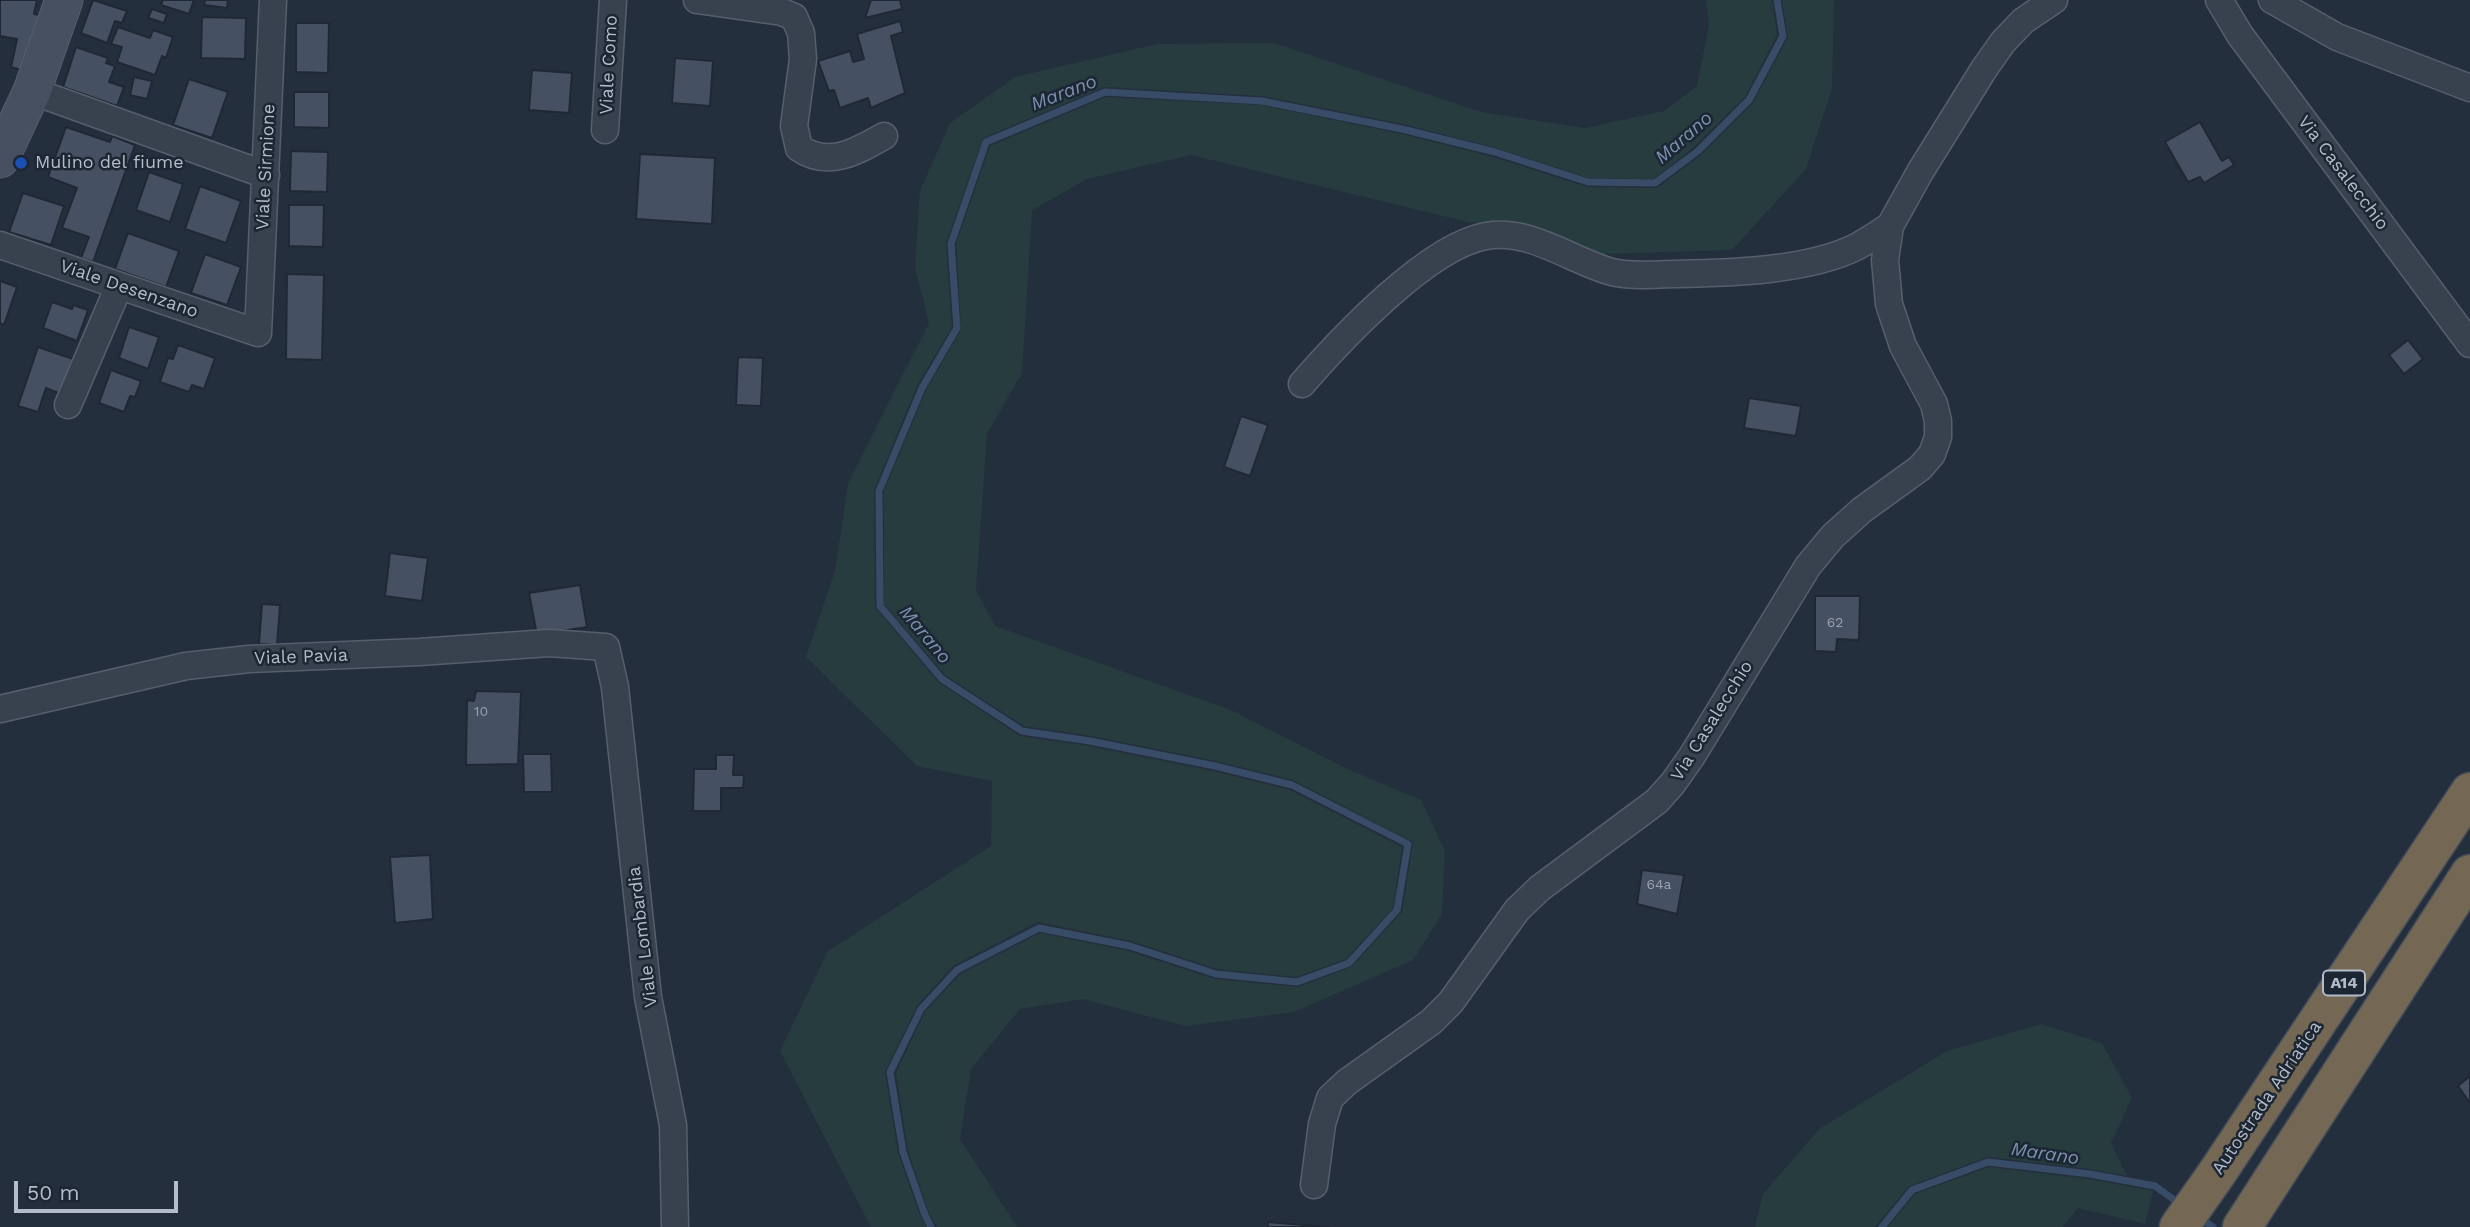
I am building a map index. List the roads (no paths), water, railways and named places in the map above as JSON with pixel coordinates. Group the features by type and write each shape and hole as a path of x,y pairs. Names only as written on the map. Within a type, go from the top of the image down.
{"highway":[{"name":"Autostrada Adriatica","path":"2179,1227 2470,792"},
{"name":"A14","path":"2252,1212 2470,874"}],"main road":[{"path":"0,159 33,91 64,0"}],"street":[{"name":"Viale Sirmione","path":"258,333 274,0"},
{"name":"Viale Como","path":"605,130 613,0"},
{"path":"697,0 782,12 794,17 801,33 803,59 794,126 799,148 812,157 835,158 864,148 884,136"},
{"name":"Via Casalecchio","path":"1314,1185 1322,1124 1330,1098 1347,1082 1431,1022 1451,1002 1517,911 1540,888 1657,801 1692,756 1808,566 1833,536 1862,510 1920,468 1932,454 1938,437 1934,404 1903,346 1889,304 1885,260 1890,226 1920,172 1997,51 2023,21 2054,0"},
{"name":"Via Casalecchio","path":"2219,0 2240,35 2470,344"},
{"path":"2272,0 2337,37 2470,88"},
{"path":"33,91 265,174"},
{"name":"Via Casalecchio","path":"1303,384 1339,341 1423,267 1454,248 1486,236 1522,237 1614,272 1729,273 1824,258 1857,247 1890,226"},
{"name":"Viale Desenzano","path":"0,245 258,333"},
{"path":"68,405 119,286"},
{"name":"Viale Pavia","path":"0,709 186,666 249,659 549,643 606,647"},
{"name":"Viale Lombardia","path":"606,647 615,687 648,997 673,1125 675,1227"}],"waterway":[{"name":"Marano","path":"931,1227 903,1152 890,1072 921,1009 957,970 1039,928 1130,946 1216,974 1297,982 1349,963 1397,910 1408,844 1292,785 1215,766 1090,741 1022,731 942,679 880,606 879,491 922,388 957,328 951,244 986,142 1105,92 1262,101 1402,129 1495,152 1588,182 1655,183 1698,151 1749,100 1783,36 1777,0"},
{"name":"Marano","path":"1882,1227 1912,1190 1988,1162 2090,1174 2155,1186 2180,1204"},
{"name":"Marano","path":"2199,1217 2213,1227"}],"place":[{"name":"Mulino del fiume","path":"21,163"}]}
